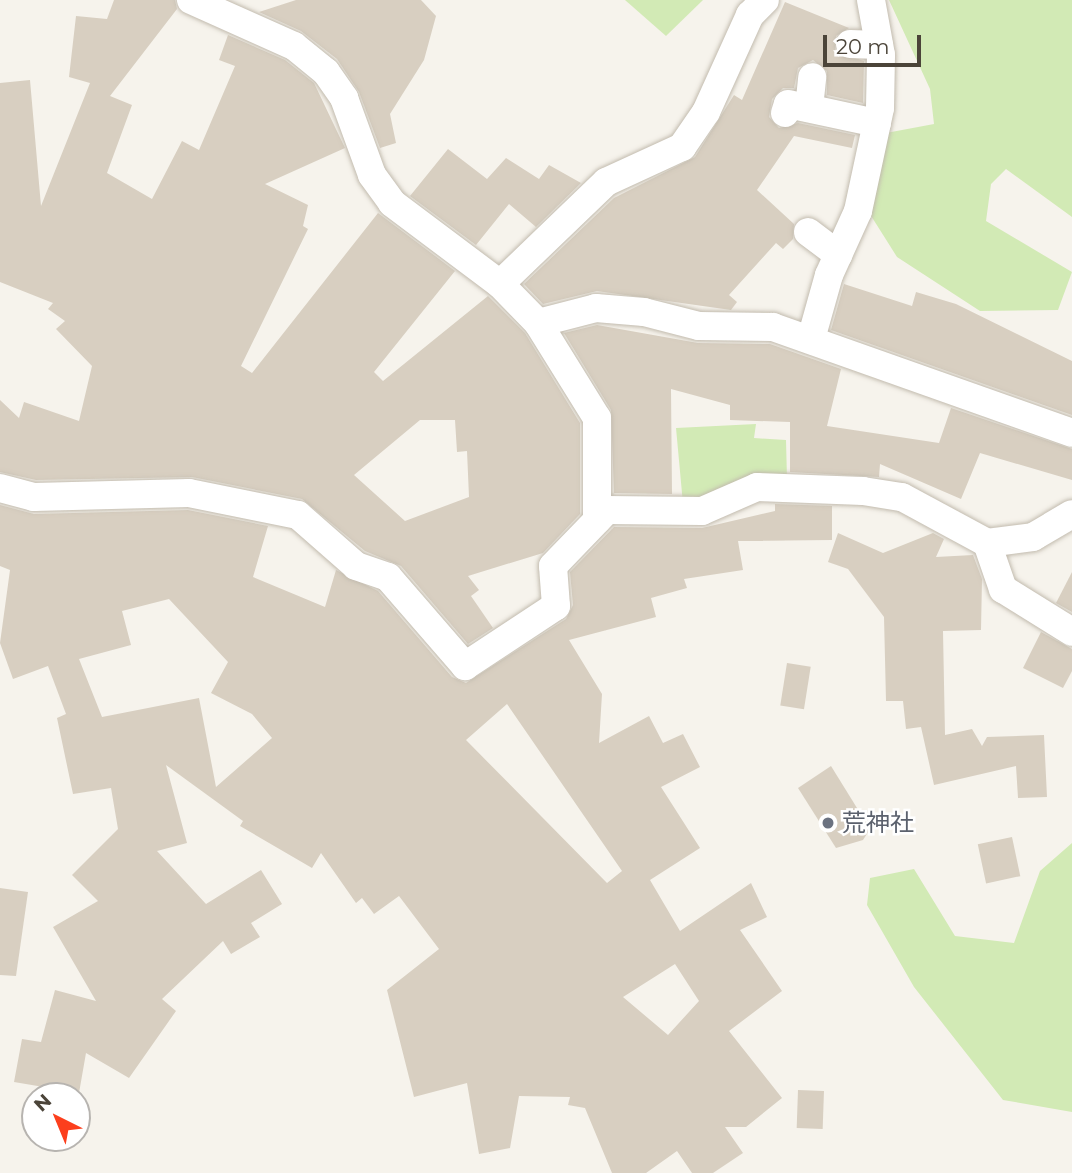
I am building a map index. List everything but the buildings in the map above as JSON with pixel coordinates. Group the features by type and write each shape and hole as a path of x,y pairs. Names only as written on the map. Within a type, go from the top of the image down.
{"street":[{"path":"191,0 222,19 294,46 326,72 344,98 372,176 392,203 500,284 538,323 597,418 597,520"},
{"path":"500,284 606,182 682,147 706,112 750,15 765,0"},
{"path":"811,339 838,255 857,214 877,123 879,45 871,0"},
{"path":"850,44 879,45"},
{"path":"812,78 797,111 877,123"},
{"path":"852,173 849,204 857,214"},
{"path":"808,232 838,255"},
{"path":"538,323 596,308 644,312 699,326 773,327 1072,433"},
{"path":"0,488 34,497 189,493 298,515 356,566 388,577 465,666 556,606 553,566 607,510 702,511 757,487 863,491 902,497 987,543 1032,537 1072,514"},
{"path":"987,543 1003,589 1072,632"}],"green space":[{"path":"625,0 703,0 666,36"},
{"path":"889,0 1072,0 1072,217 1006,169 991,184 986,221 1072,272 1058,310 980,311 897,257 868,211 886,133 934,124 930,89"},
{"path":"756,424 754,438 786,440 787,479 683,504 676,428"},
{"path":"1072,843 1072,1112 1003,1100 914,987 867,905 870,878 914,869 955,936 1014,943 1040,871"}],"place":[{"name":"荒神社","path":"828,823"}]}
